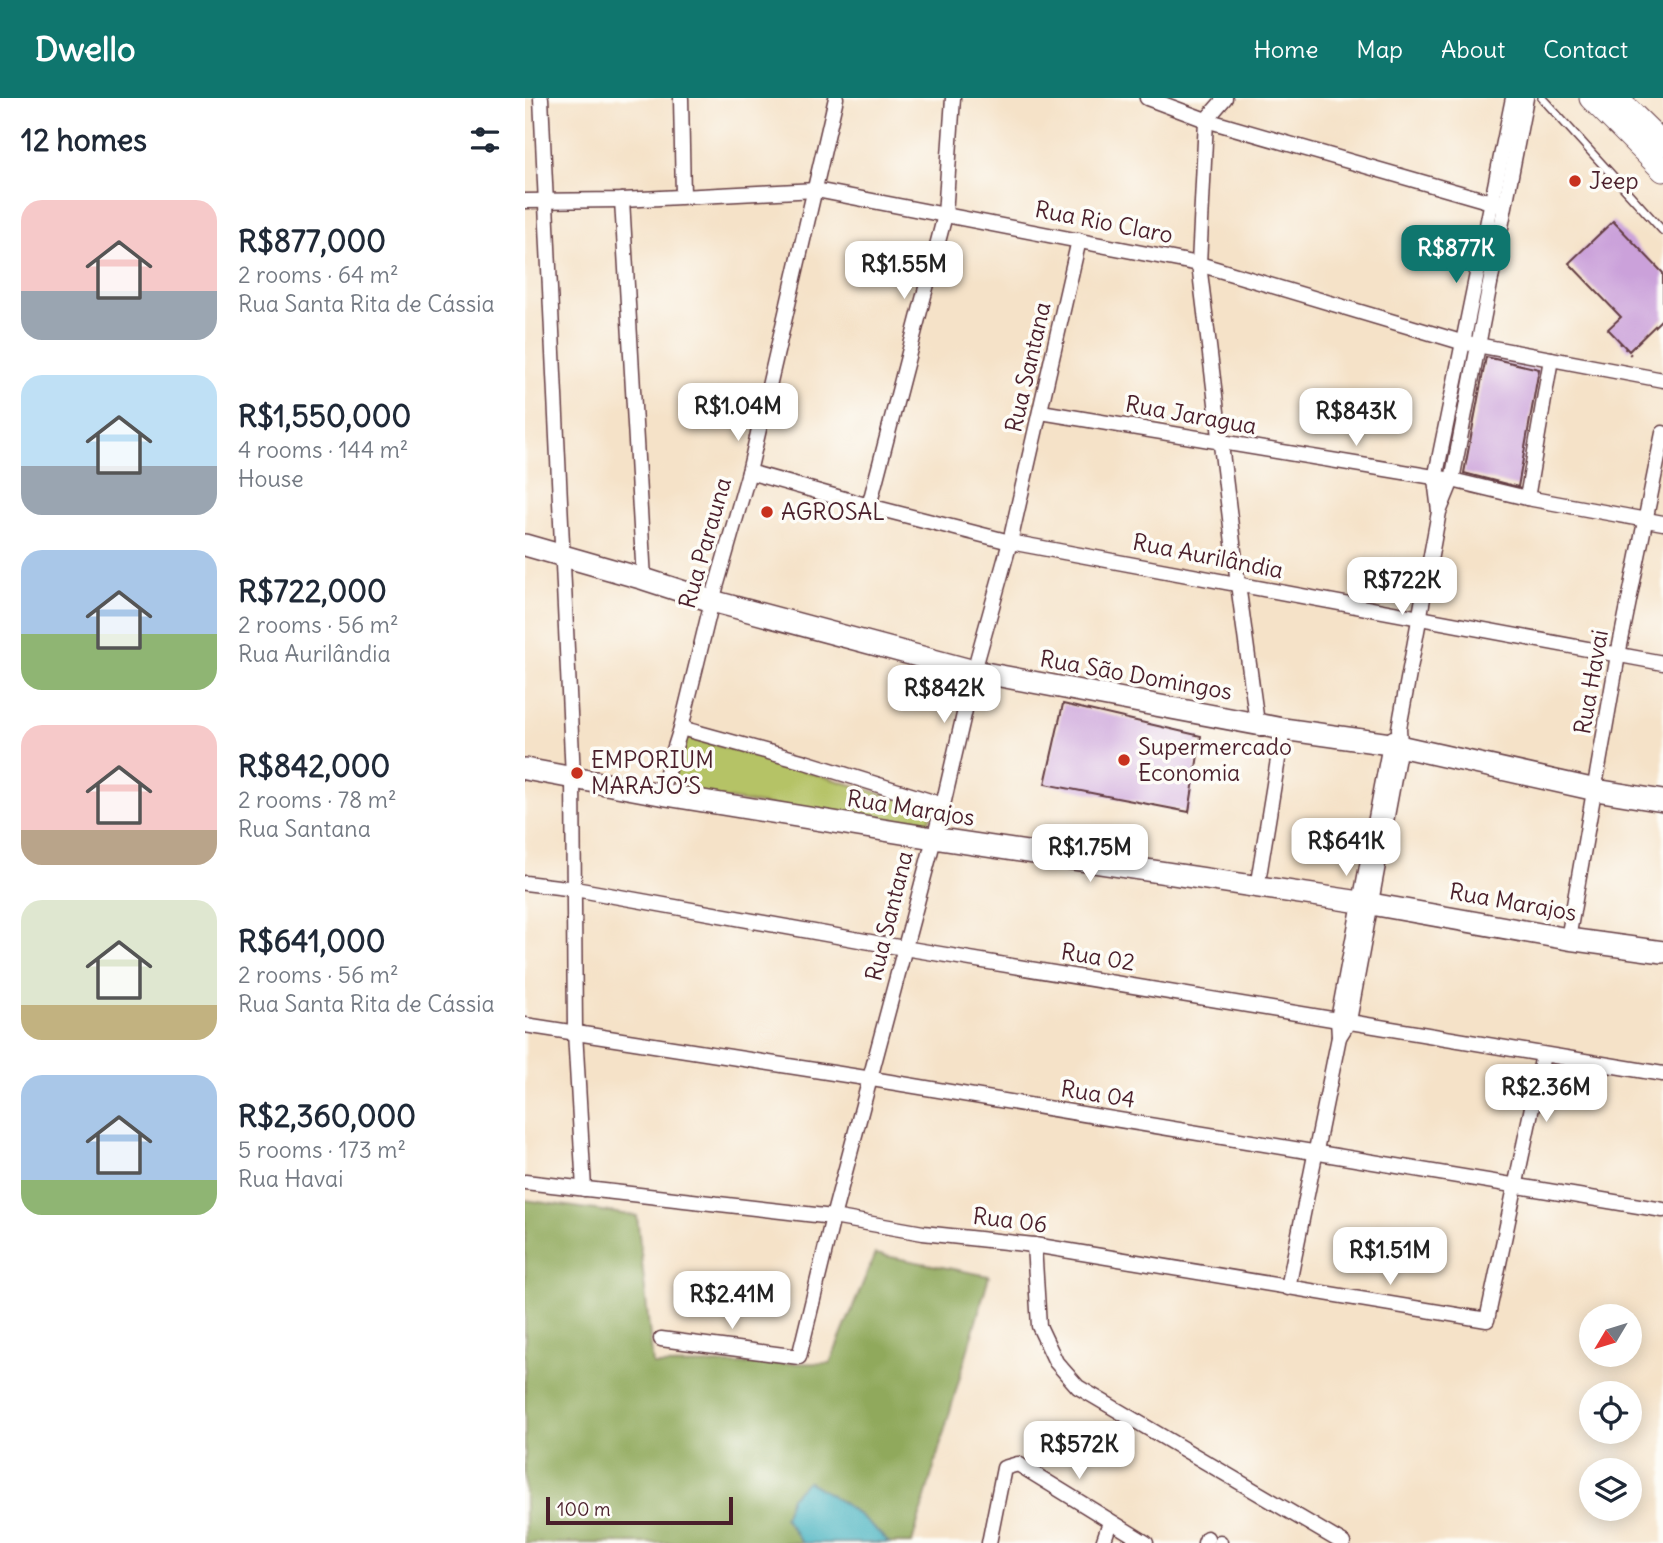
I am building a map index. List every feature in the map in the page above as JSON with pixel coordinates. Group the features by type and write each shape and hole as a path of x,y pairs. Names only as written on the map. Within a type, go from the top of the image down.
{"main road":[{"path":"1599,99 1663,144"},
{"path":"1599,99 1663,170"}],"street":[{"path":"541,98 573,777 575,1032 584,1189"},
{"path":"681,98 683,196"},
{"name":"Rua Parauna","path":"660,794 681,728 712,601 749,471 836,98"},
{"path":"869,506 945,215 953,98"},
{"path":"1147,98 1206,120 1499,204"},
{"path":"1225,98 1206,120 1199,264 1238,584 1258,723"},
{"path":"1288,1288 1366,904 1439,512 1452,480 1477,345 1513,98"},
{"path":"1439,512 1435,479 1461,342 1526,98"},
{"name":"Rua Rio Claro","path":"525,201 622,200 816,190 1199,264 1461,342 1663,380"},
{"path":"622,200 644,579"},
{"name":"Rua Santana","path":"661,1339 799,1357 833,1217 943,805 974,671 1010,542 1079,240"},
{"path":"1527,498 1551,359"},
{"name":"Rua Jaragua","path":"1041,412 1452,480 1527,498 1663,523"},
{"name":"Rua Havai","path":"1568,939 1618,655 1663,433"},
{"name":"Rua Aurilândia","path":"749,471 869,506 1010,542 1663,663"},
{"name":"Rua São Domingos","path":"525,545 712,601 974,671 1283,729 1396,739 1596,790 1663,801"},
{"path":"681,728 806,762 943,805"},
{"path":"1257,888 1283,729"},
{"name":"Rua Marajos","path":"525,769 660,794 933,838 1663,952"},
{"name":"Rua 02","path":"525,883 575,889 904,948 1663,1074"},
{"name":"Rua 04","path":"525,1025 872,1079 1663,1210"},
{"path":"1514,1186 1543,1055"},
{"name":"Rua 06","path":"525,1182 833,1217 923,1233 1034,1245 1487,1320 1514,1186"},
{"path":"1034,1245 1039,1326 1056,1362 1078,1387 1343,1543"},
{"path":"989,1543 1004,1468 1018,1464 1146,1543"},
{"path":"1103,1543 1110,1522"}],"lane":[{"path":"1542,98 1663,231"}],"path":[{"path":"1620,343 1631,355"}],"green space":[{"path":"687,736 933,809 926,830 669,790"},
{"path":"525,1200 637,1216 653,1365 830,1363 875,1254 989,1276 912,1543 525,1543"}],"water":[{"path":"807,1481 851,1509 889,1543 802,1543 784,1517 791,1497"}],"building":[{"path":"1613,221 1663,273 1663,318 1629,351 1608,329 1621,317 1569,263"},
{"path":"1486,357 1539,369 1518,487 1464,473"},
{"name":"Supermercado Economia","path":"1063,704 1201,736 1189,812 1045,784"}],"place":[{"name":"Jeep","path":"1575,181"},
{"name":"AGROSAL","path":"767,512"},
{"name":"Supermercado Economia","path":"1124,760"},
{"name":"EMPORIUM MARAJO’S","path":"577,773"}]}
